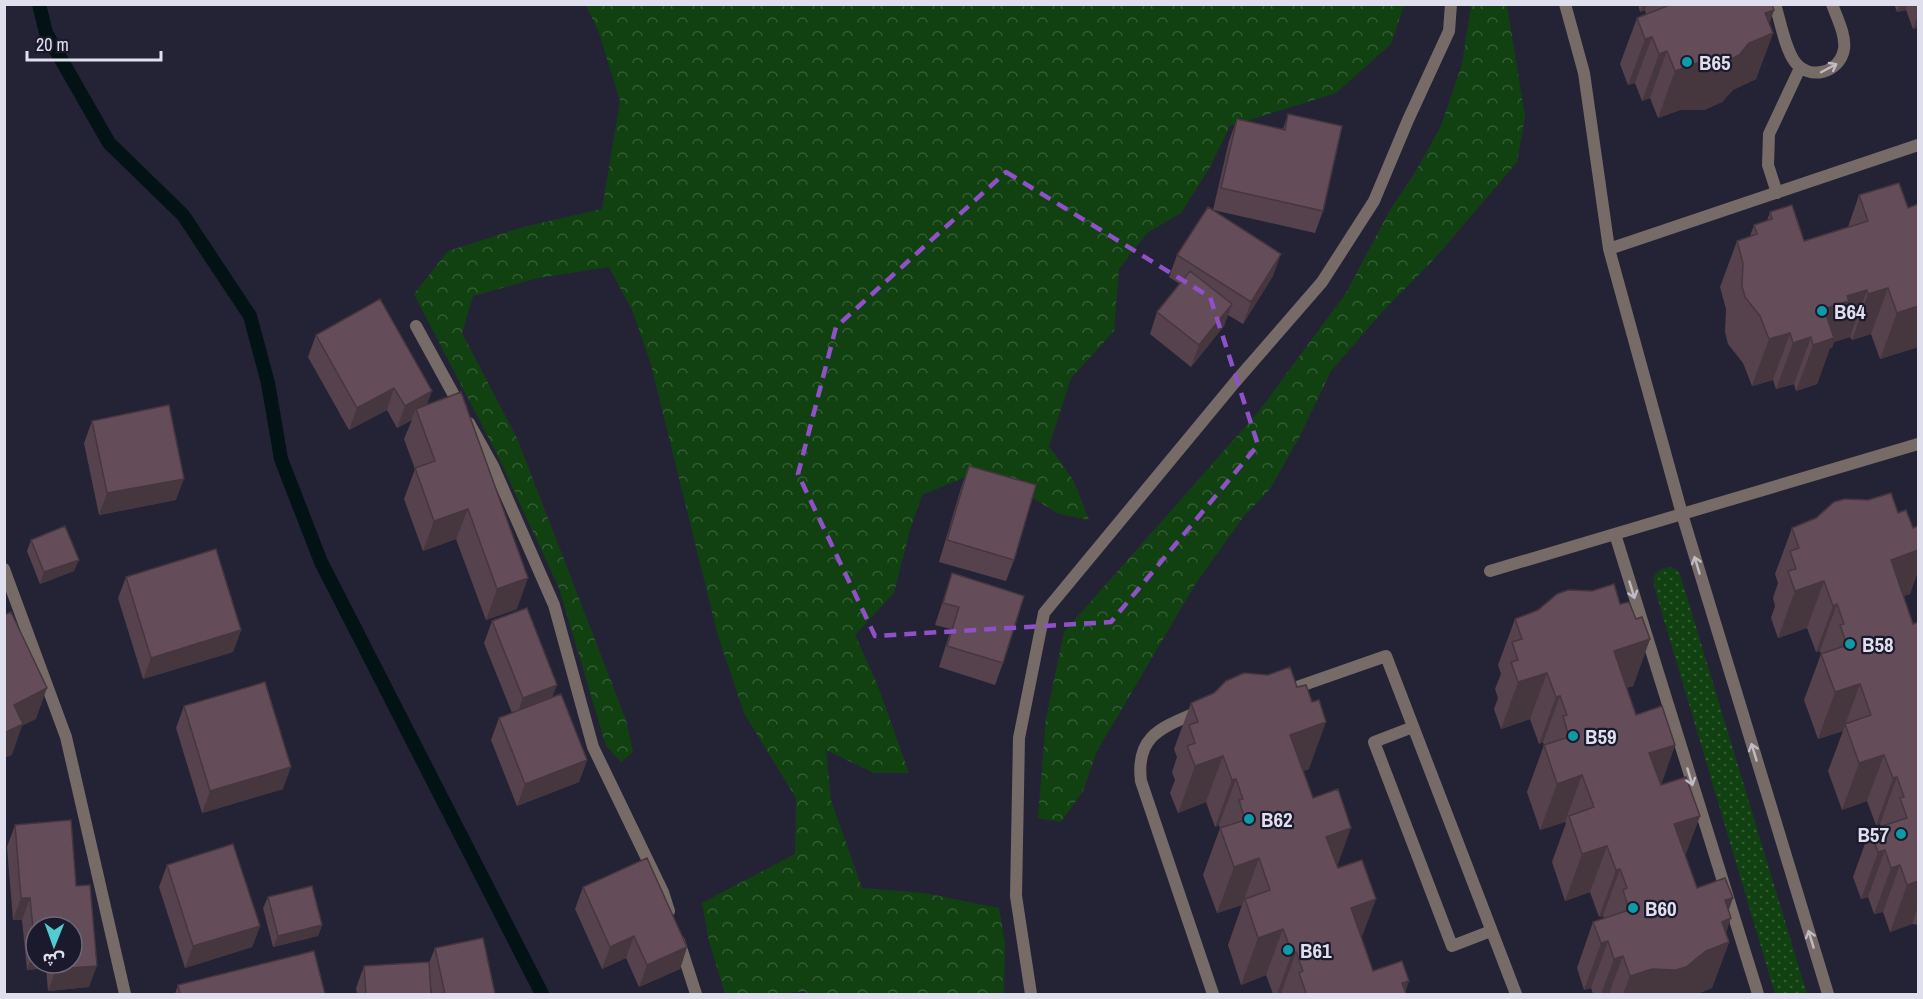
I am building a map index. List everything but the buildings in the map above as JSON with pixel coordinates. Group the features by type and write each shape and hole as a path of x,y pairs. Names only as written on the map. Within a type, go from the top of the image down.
{"street":[{"path":"1030,994 1016,896 1019,738 1044,613 1236,381 1322,282 1374,201 1449,31 1451,4"},
{"path":"1565,4 1584,74 1609,249 1682,514 1828,994"},
{"path":"1774,4 1793,59 1800,68 1820,73 1831,70 1839,62 1844,52 1844,41 1832,4"},
{"path":"1777,193 1768,165 1769,134 1800,68"},
{"path":"1609,249 1918,145"},
{"path":"416,326 493,466 554,605 593,747 663,892 696,994"},
{"path":"1490,571 1918,444"},
{"path":"1615,534 1758,994"},
{"path":"4,569 66,737 125,994"},
{"path":"1268,697 1386,656 1516,994"},
{"path":"1213,994 1141,781 1139,767 1142,752 1149,738 1161,728 1205,709 1215,709"},
{"path":"1413,728 1374,742 1452,946 1491,931"}],"highlighted area":[{"path":"1006,172 1210,297 1258,445 1111,622 875,636 798,474 836,327"}],"green space":[{"path":"586,5 1404,5 1391,44 1336,93 1230,126 1210,167 1181,213 1147,233 1119,269 1114,331 1071,378 1049,446 1074,481 1089,520 1059,514 985,469 922,495 910,530 894,593 855,635 878,686 909,773 874,773 826,750 831,800 862,888 924,893 999,908 1005,944 1004,994 807,994 805,991 779,994 725,994 709,941 702,903 795,854 796,798 744,713 718,636 651,365 633,312 609,267 538,278 473,296 462,333 517,438 626,720 633,752 621,762 606,746 559,588 498,456 414,294 448,251 523,227 602,209 620,101 599,33"},
{"path":"1471,5 1507,5 1525,117 1517,162 1436,257 1382,312 1331,371 1300,436 1270,489 1244,516 1196,583 1097,751 1083,791 1061,822 1038,818 1046,718 1064,632 1259,411 1346,293 1390,210 1414,174 1441,126 1462,64"},
{"path":"1668,567 1676,569 1680,574 1807,994 1775,994 1654,586 1656,574"}],"waterway":[{"path":"39,4 46,33 109,143 183,215 250,316 268,383 281,459 321,562 542,994"}],"place":[{"name":"B65","path":"1687,62"},
{"name":"B64","path":"1822,311"},
{"name":"B58","path":"1850,644"},
{"name":"B59","path":"1573,736"},
{"name":"B62","path":"1249,819"},
{"name":"B57","path":"1901,834"},
{"name":"B60","path":"1633,908"},
{"name":"B61","path":"1288,950"}]}
